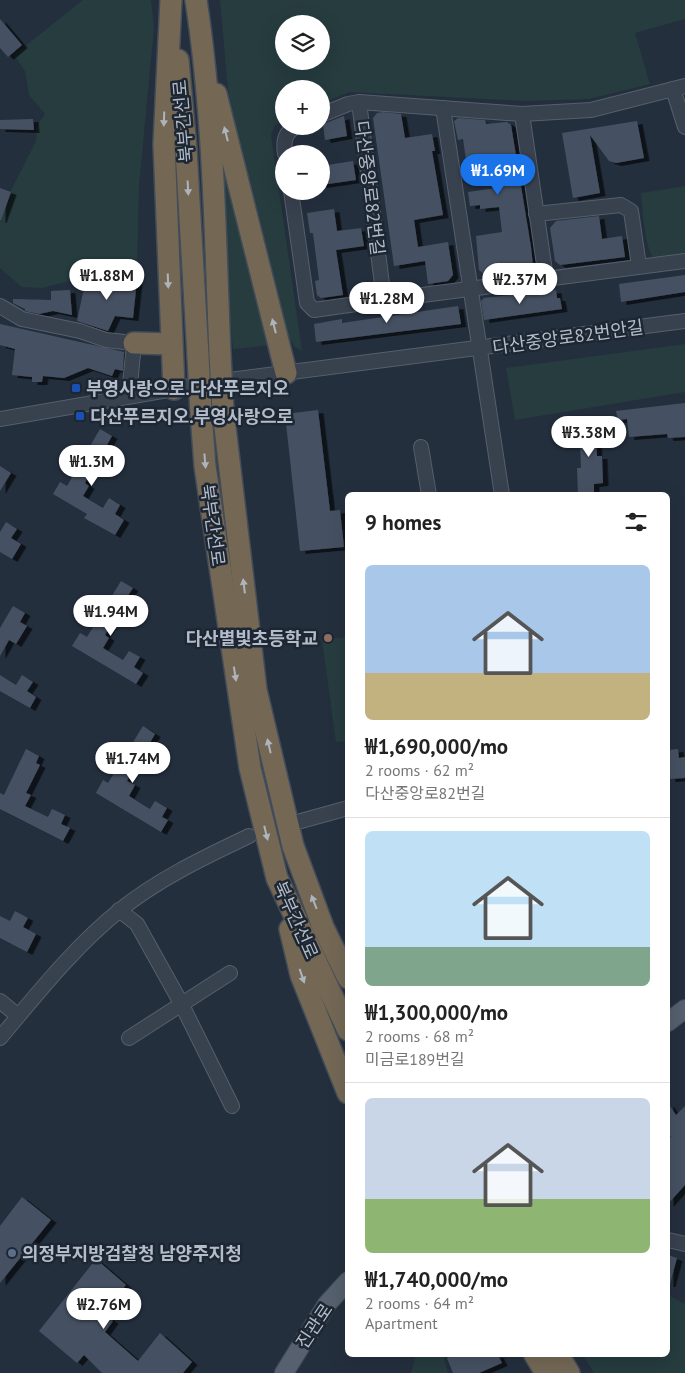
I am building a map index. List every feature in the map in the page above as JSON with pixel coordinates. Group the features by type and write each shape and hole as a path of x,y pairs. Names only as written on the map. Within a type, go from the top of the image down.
{"highway":[{"path":"172,0 164,144 170,344 174,389"},
{"name":"북부간선로","path":"172,0 186,149 205,466 250,768 277,878 345,1024"},
{"name":"북부간선로","path":"196,0 201,35 212,176 224,410 256,690 293,846 323,927 345,972"},
{"path":"201,35 286,373"},
{"path":"134,344 170,344"},
{"path":"277,878 301,975 345,1085"},
{"path":"323,927 345,959"},
{"path":"536,1357 546,1373"},
{"path":"559,1357 569,1373"}],"main road":[{"path":"670,1020 685,1009"},
{"name":"진관로","path":"284,1373 327,1304 345,1284"}],"street":[{"name":"다산중앙로82번길","path":"384,300 359,102 522,114 591,110 679,87 685,127"},
{"path":"330,111 359,102"},
{"path":"0,420 214,382 479,349 442,108"},
{"path":"522,114 546,278"},
{"path":"292,200 307,303 314,310 685,261"},
{"path":"536,214 621,205 630,211 639,266"},
{"path":"0,306 22,319 80,331 106,340 134,344 129,396"},
{"name":"다산중앙로82번안길","path":"502,492 479,349 685,321"},
{"path":"421,448 428,492"},
{"path":"301,821 345,809"},
{"path":"0,1038 76,953 120,910 201,859 249,836"},
{"path":"120,910 137,924 181,1003 232,1106"},
{"path":"129,1038 230,973"},
{"path":"0,1001 18,1016"},
{"path":"670,1240 685,1244"}],"green space":[{"path":"83,0 151,0 154,27 139,186 137,268 94,266 80,278 43,288 22,287 0,268 0,212 36,141 37,126 45,114 29,95 25,71 14,55"},
{"path":"220,0 685,0 685,19 635,33 650,84 589,99 527,101 349,92 330,100 330,80 275,80 275,125 271,135 275,163 275,200 280,200 302,351 295,347 288,337 229,101"},
{"path":"213,123 272,345 233,349"},
{"path":"685,186 685,255 656,260 649,248 643,219 641,193"},
{"path":"685,344 685,392 515,420 506,368"},
{"path":"345,637 345,741 336,742 322,640"},
{"path":"670,1296 685,1304 685,1373 594,1373 584,1357 670,1357"},
{"path":"415,1357 444,1357 448,1373 411,1373"}],"building":[{"path":"0,19 22,45 8,57 0,48"},
{"path":"377,113 401,114 405,138 432,134 435,151 432,151 443,215 414,220 418,247 448,242 453,275 448,281 428,284 425,261 394,266 373,118"},
{"path":"344,116 347,136 325,140 324,135 330,135 330,121"},
{"path":"458,118 485,120 486,124 507,122 511,125 531,247 533,266 528,270 485,275 479,270 476,236 502,232 499,207 480,209 480,205 470,206 468,192 496,188 493,163 467,167 463,139 458,140 454,121"},
{"path":"33,119 34,130 0,129 0,120"},
{"path":"637,121 644,158 616,163 609,161 590,135 600,193 573,198 562,133"},
{"path":"353,161 356,180 330,184 330,165"},
{"path":"0,188 11,192 1,220 0,220"},
{"path":"334,209 337,231 361,228 364,246 336,250 343,295 321,298 317,295 315,281 319,280 313,233 310,233 307,213"},
{"path":"599,216 602,239 622,236 625,257 560,265 555,261 550,228 556,221"},
{"path":"102,272 124,277 123,279 137,280 133,318 115,316 108,331 77,321 85,283 95,285 98,276 101,277"},
{"path":"685,275 685,292 621,302 619,284"},
{"path":"70,290 72,315 53,311 39,314 25,311 25,309 13,303 13,299 51,300 51,291"},
{"path":"556,290 562,309 484,320 481,301 484,298"},
{"path":"458,306 461,324 316,342 314,324 342,319 342,323"},
{"path":"0,324 124,352 123,371 115,369 112,376 88,368 64,378 43,376 42,382 32,382 32,377 12,375 15,349 0,345"},
{"path":"685,403 685,437 668,438 667,434 629,437 627,419 618,420 616,411"},
{"path":"318,410 330,511 340,510 344,547 300,551 285,414"},
{"path":"595,417 597,456 602,456 603,483 594,484 594,492 578,492 577,468 581,468 579,418"},
{"path":"100,429 112,436 107,445 113,449 103,467 96,463 85,483 89,486 83,496 103,508 109,498 120,505 115,514 124,520 115,535 84,518 87,514 53,494 60,482 67,486"},
{"path":"0,466 11,473 0,491"},
{"path":"6,522 17,529 11,538 21,544 12,559 0,552 0,532"},
{"path":"121,581 133,588 127,597 134,601 123,619 117,615 105,635 109,638 103,648 123,660 129,651 140,657 134,667 143,673 136,684 72,646 80,633 87,637"},
{"path":"13,606 25,613 20,622 27,626 16,644 9,640 0,656 0,628"},
{"path":"0,675 16,685 22,675 33,682 27,691 36,697 30,708 0,691"},
{"path":"143,726 155,734 147,748 152,750 144,763 140,760 127,781 135,785 129,796 150,809 155,801 167,808 162,817 168,820 161,832 96,793 103,780 108,783"},
{"path":"26,749 39,756 36,763 40,765 26,793 31,795 25,806 48,817 52,809 65,815 61,824 70,828 63,841 0,809 0,793 4,795"},
{"path":"678,749 679,758 685,757 685,778 670,779 670,750"},
{"path":"15,911 28,918 23,927 36,934 27,952 0,938 0,916 10,921"},
{"path":"670,1106 676,1115 685,1106 685,1185 670,1202 670,1138"},
{"name":"의정부지방검찰청 남양주지청","path":"22,1197 51,1220 0,1283 0,1226"},
{"path":"670,1256 677,1258 670,1284"},
{"path":"96,1259 126,1285 103,1313 113,1321 105,1332 138,1361 160,1333 192,1362 183,1373 102,1373 84,1355 77,1363 39,1331"},
{"path":"499,1357 502,1363 479,1373 453,1373 447,1358"}],"place":[{"name":"부영사랑으로.다산푸르지오","path":"76,388"},
{"name":"다산푸르지오.부영사랑으로","path":"80,416"},
{"name":"다산별빛초등학교","path":"328,638"},
{"name":"의정부지방검찰청 남양주지청","path":"12,1253"}]}
